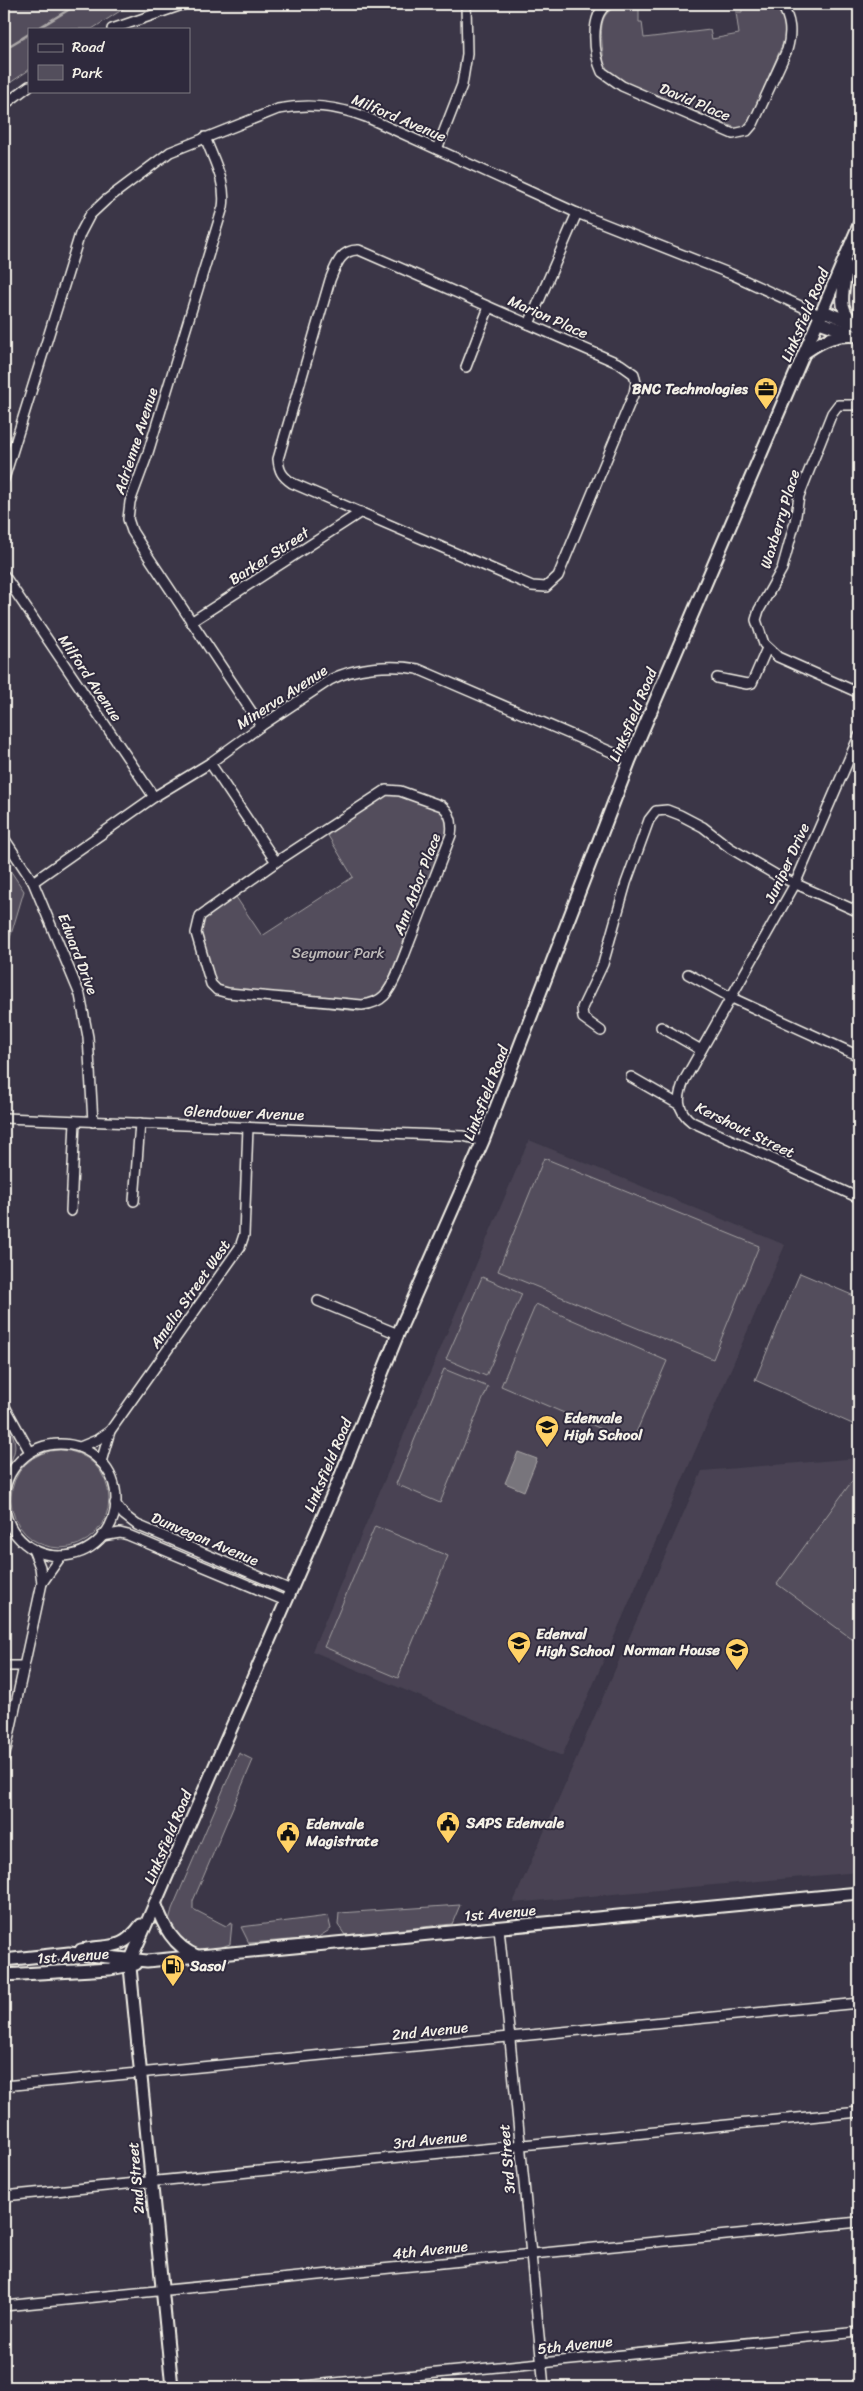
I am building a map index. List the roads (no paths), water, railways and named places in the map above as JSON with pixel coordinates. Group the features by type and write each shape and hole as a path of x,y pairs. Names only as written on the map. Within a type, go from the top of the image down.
{"main road":[{"name":"Linksfield Road","path":"135,1962 153,1908 291,1590 398,1334 483,1141 630,760 850,250 859,225"},
{"path":"850,250 842,304 847,315 859,331"},
{"path":"821,316 859,331"},
{"path":"806,352 832,337 859,331"},
{"name":"1st Avenue","path":"5,1975 859,1893"},
{"path":"69,1953 124,1943 130,1939 153,1908 173,1940 187,1952 197,1956"},
{"name":"1st Avenue","path":"4,1960 69,1953 135,1962"},
{"name":"2nd Street","path":"135,1962 142,2073 172,2387"}],"street":[{"path":"115,28 185,4"},
{"path":"437,148 462,85 467,54 466,4"},
{"name":"David Place","path":"608,4 599,13 596,25 596,51 602,72 622,86 733,134 740,134 747,131 759,114 787,50 790,39 790,22 781,4"},
{"path":"4,105 28,87"},
{"name":"Milford Avenue","path":"4,479 83,225 106,200 170,152 278,109 306,105 340,108 354,112 577,213 731,274 821,316"},
{"name":"Adrienne Avenue","path":"205,137 223,183 223,207 147,456 130,502 128,519 132,531 260,726"},
{"path":"529,324 577,213"},
{"name":"Marion Place","path":"359,250 489,307 620,364 634,374 636,383 634,393 558,576 551,584 541,588 532,586 292,483 283,477 279,470 278,459 336,263 342,255 349,251 359,250"},
{"path":"466,367 489,307"},
{"name":"Waxberry Place","path":"767,648 757,626 757,615 782,569 795,522 798,496 832,413 838,405 859,405"},
{"name":"Barker Street","path":"191,622 361,512"},
{"name":"Milford Avenue","path":"4,575 154,797"},
{"path":"716,678 747,684 752,683 767,648 778,657 859,693"},
{"name":"Minerva Avenue","path":"34,882 154,797 210,763 260,726 337,676 402,666 418,669 630,760"},
{"name":"Juniper Drive","path":"732,998 795,884 859,736"},
{"path":"210,763 276,862"},
{"name":"Ann Arbor Place","path":"386,790 400,791 442,806 447,810 451,821 451,835 397,974 388,992 374,1004 355,1005 228,993 217,990 211,984 196,933 200,916 276,862 386,790"},
{"path":"601,1031 583,1018 582,1008 603,964 626,883 652,814 660,810 674,812 703,827 720,841 795,884 859,912"},
{"name":"Edward Drive","path":"4,838 34,882 80,994 88,1037 93,1122"},
{"path":"688,974 732,998 859,1056"},
{"name":"Kershout Street","path":"732,998 681,1086 678,1104 682,1113 692,1122 859,1198"},
{"path":"661,1028 701,1050"},
{"path":"631,1078 678,1104"},
{"name":"Glendower Avenue","path":"4,1118 463,1136 483,1141"},
{"path":"71,1211 75,1121"},
{"path":"134,1201 140,1123"},
{"name":"Amelia Street West","path":"101,1462 110,1431 243,1242 248,1127"},
{"path":"318,1301 398,1334"},
{"path":"4,1405 30,1452"},
{"name":"Amelia Street West","path":"80,1447 97,1440 110,1431"},
{"path":"61,1444 80,1447 101,1462 112,1481 115,1503 110,1524 102,1536 93,1544 78,1552 61,1556 45,1554 33,1549 19,1539 5,1515 4,1496 6,1481 16,1464 30,1452 44,1446 61,1444"},
{"name":"Dunvegan Avenue","path":"115,1503 133,1522 291,1590"},
{"name":"Dunvegan Avenue","path":"102,1536 120,1533 128,1534 286,1601"},
{"path":"4,1759 42,1583 40,1567 33,1549"},
{"path":"195,1564 199,1552"},
{"path":"42,1583 61,1556"},
{"path":"4,1666 24,1666"},
{"name":"3rd Street","path":"499,1928 544,2387"},
{"path":"4,1952 5,1975"},
{"name":"2nd Avenue","path":"4,2086 859,2004"},
{"name":"3rd Avenue","path":"4,2196 859,2112"},
{"name":"4th Avenue","path":"4,2306 859,2222"},
{"name":"5th Avenue","path":"293,2387 859,2332"}],"waterway":[{"path":"39,28 78,4"},
{"path":"4,49 28,35"}],"place":[{"name":"BNC Technologies","path":"766,410"},
{"name":"Edenvale High School","path":"547,1448"},
{"name":"Edenval High School","path":"519,1664"},
{"name":"Norman House","path":"737,1671"},
{"name":"SAPS Edenvale","path":"448,1844"},
{"name":"Edenvale Magistrate","path":"288,1854"},
{"name":"Sasol","path":"173,1987"}],"park label":[{"name":"Seymour Park","path":"338,953"}]}
